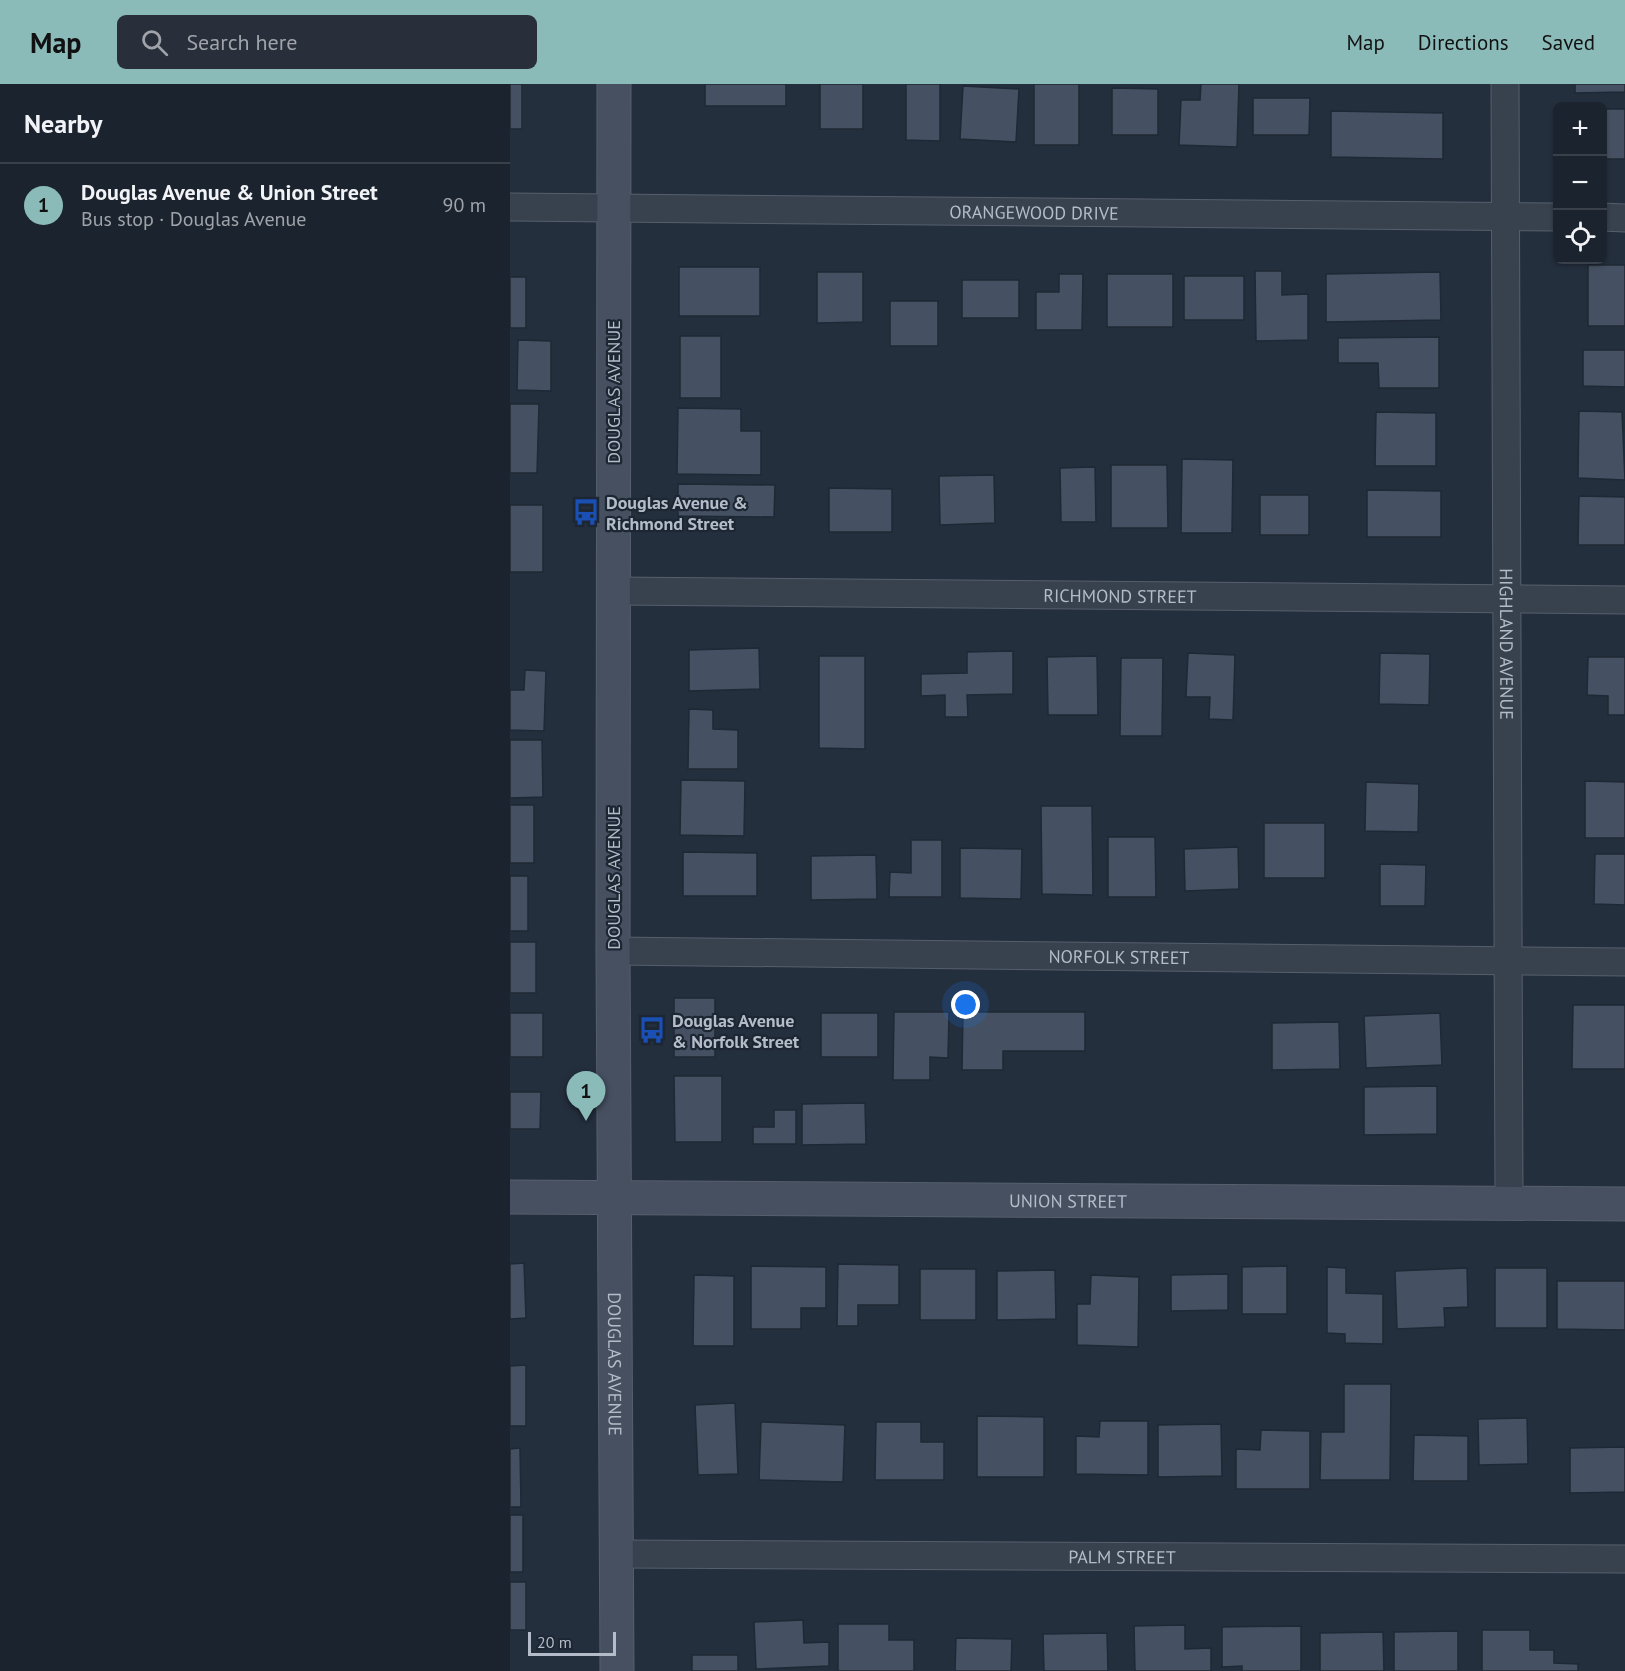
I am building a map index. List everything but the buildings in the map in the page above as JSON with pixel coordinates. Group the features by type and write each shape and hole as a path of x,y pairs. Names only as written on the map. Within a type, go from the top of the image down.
{"street":[{"name":"DOUGLAS AVENUE","path":"614,84 613,951 618,1554 616,1671"},
{"name":"HIGHLAND AVENUE","path":"1505,84 1509,1203"},
{"name":"ORANGEWOOD DRIVE","path":"510,207 1553,217"},
{"path":"1607,218 1625,218"},
{"name":"RICHMOND STREET","path":"614,591 1625,600"},
{"name":"NORFOLK STREET","path":"613,951 1625,962"},
{"name":"UNION STREET","path":"510,1197 1625,1204"},
{"name":"PALM STREET","path":"618,1554 1625,1559"}],"place":[{"name":"Douglas Avenue & Richmond Street","path":"586,512"},
{"name":"Douglas Avenue & Norfolk Street","path":"652,1030"},
{"name":"Douglas Avenue & Union Street","path":"586,1121"}]}
